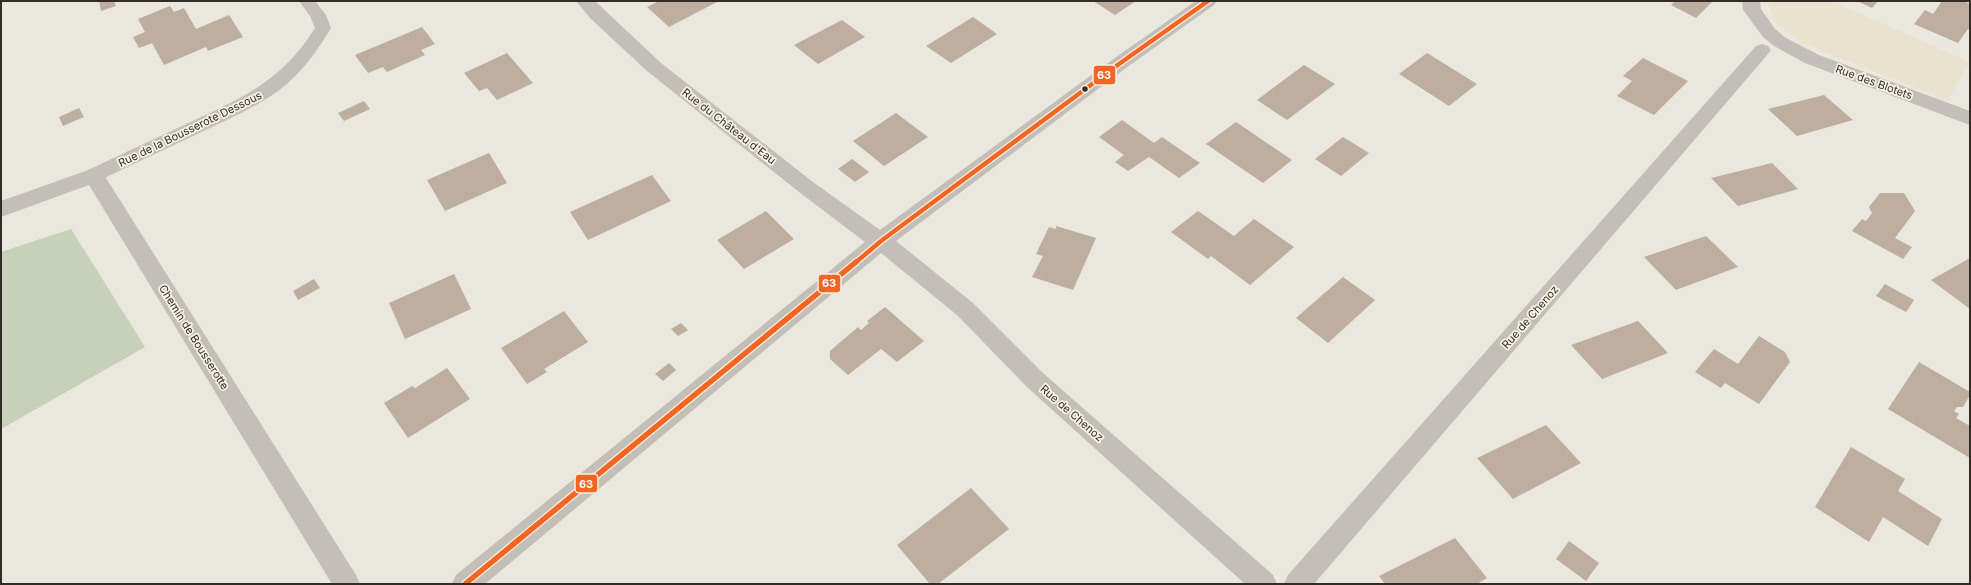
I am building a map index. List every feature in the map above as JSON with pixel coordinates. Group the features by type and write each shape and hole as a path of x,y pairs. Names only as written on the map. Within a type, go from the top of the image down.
{"street":[{"name":"Rue du Château d'Eau","path":"585,1 596,14 654,67 806,187 881,241"},
{"path":"465,584 881,241 1119,64 1208,1"},
{"name":"Rue des Blotets","path":"1751,1 1752,10 1769,34 1771,46 1812,59 1970,118"},
{"name":"Rue de Chenoz","path":"1297,584 1771,46"},
{"path":"1,209 94,175"},
{"name":"Chemin de Bousserotte","path":"94,175 347,584"},
{"name":"Rue de Chenoz","path":"881,241 976,319 1035,380 1264,584"}],"lane":[{"name":"Rue de la Bousserote Dessous","path":"94,175 262,96 278,83 294,68 315,44 323,28 318,15 307,1"}],"green space":[{"path":"71,229 145,347 1,429 1,252"}],"shaded area":[{"path":"1770,1 1831,1 1970,62 1948,100 1799,42 1775,21 1768,4"}],"building":[{"path":"99,1 114,1 116,6 101,11"},
{"path":"659,1 717,2 669,27 647,7"},
{"path":"1093,1 1136,1 1115,15"},
{"path":"1675,1 1713,1 1696,18 1671,5"},
{"path":"1857,1 1878,1 1872,8"},
{"path":"1942,1 1963,1 1970,4 1970,30 1968,29 1958,43 1914,24 1925,10 1933,14"},
{"path":"170,6 174,12 184,8 196,29 229,15 243,37 208,51 206,47 164,65 152,43 139,48 133,37 145,32 138,19"},
{"path":"973,17 997,34 951,63 926,46"},
{"path":"842,20 865,37 818,64 794,45"},
{"path":"422,27 435,44 421,50 425,55 387,72 383,67 368,73 355,55"},
{"path":"507,53 533,83 497,100 487,88 479,91 464,73"},
{"path":"1427,53 1477,84 1449,106 1399,74"},
{"path":"1643,58 1688,81 1654,115 1617,96 1632,81 1623,76"},
{"path":"1304,65 1335,84 1287,120 1257,100"},
{"path":"1824,95 1853,120 1797,136 1768,109"},
{"path":"364,101 370,109 344,121 338,113"},
{"path":"79,108 84,117 63,126 59,117"},
{"path":"896,113 928,137 884,166 853,141"},
{"path":"1122,120 1154,143 1162,137 1200,163 1179,178 1149,157 1128,171 1115,162 1124,155 1099,137"},
{"path":"1236,122 1292,160 1263,183 1206,144"},
{"path":"1343,137 1369,153 1341,176 1315,159"},
{"path":"489,153 507,183 445,211 427,180"},
{"path":"852,159 869,172 855,182 838,169"},
{"path":"1772,163 1798,189 1738,206 1711,178"},
{"path":"652,175 671,201 588,240 570,212"},
{"path":"1880,193 1904,193 1915,211 1895,238 1912,247 1903,259 1852,231 1862,219 1866,221 1872,213 1869,207"},
{"path":"766,211 794,239 744,269 717,240"},
{"path":"1198,211 1234,236 1254,219 1294,247 1250,285 1211,256 1208,259 1171,232"},
{"path":"1056,226 1096,238 1073,290 1032,277 1043,256 1036,254 1049,227 1056,229"},
{"path":"1706,236 1738,267 1676,290 1644,257"},
{"path":"1970,258 1970,309 1931,280"},
{"path":"454,274 471,309 405,339 389,303"},
{"path":"1343,277 1375,300 1328,343 1296,318"},
{"path":"314,279 320,288 298,300 293,291"},
{"path":"1885,284 1914,300 1906,312 1876,296"},
{"path":"885,307 924,341 897,362 881,349 848,375 830,359 830,351 858,327 861,330 869,323 867,321"},
{"path":"564,311 588,342 544,369 547,372 527,384 501,348"},
{"path":"1638,321 1668,353 1602,379 1571,345"},
{"path":"681,323 688,330 678,336 671,329"},
{"path":"1759,336 1785,352 1790,362 1759,404 1725,383 1721,388 1695,372 1714,349 1738,364"},
{"path":"1919,362 1970,392 1970,395 1963,407 1957,407 1954,411 1959,414 1956,418 1970,426 1970,458 1888,409"},
{"path":"669,363 676,370 663,381 655,374"},
{"path":"447,368 470,399 408,438 384,403 412,386 415,388"},
{"path":"1546,425 1581,463 1513,499 1477,458"},
{"path":"1851,447 1905,479 1898,491 1942,519 1928,546 1883,517 1869,542 1815,507"},
{"path":"971,488 1009,529 938,584 930,584 897,545"},
{"path":"1455,538 1487,578 1477,584 1385,584 1379,576"},
{"path":"1569,541 1599,563 1586,581 1556,559"}],"transit line":[{"name":"63","path":"465,584 881,241 1119,64 1208,1"}]}
